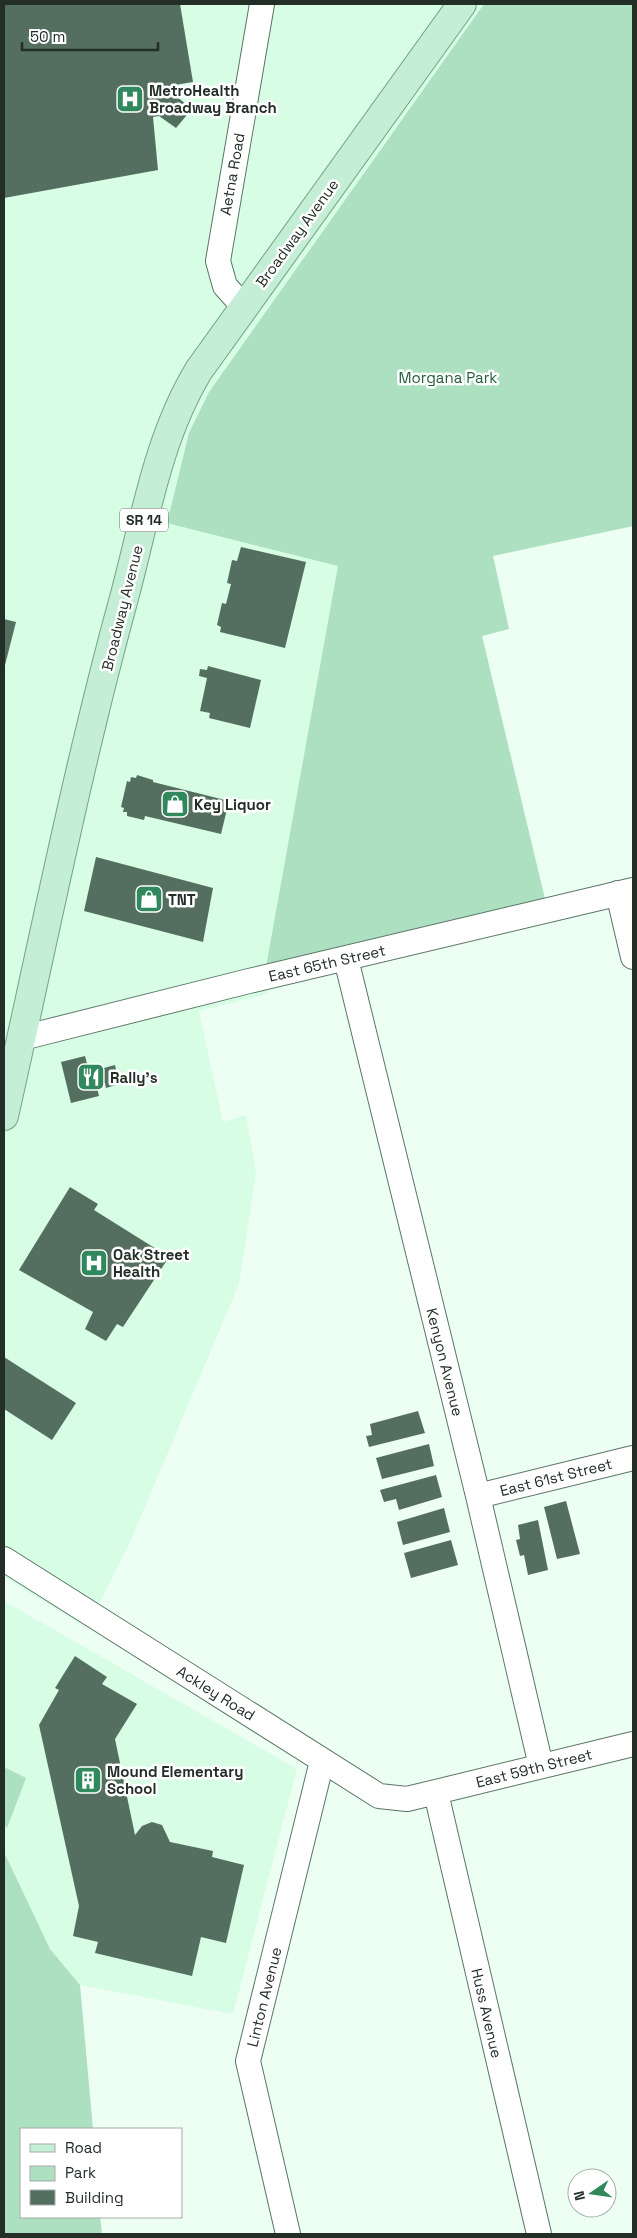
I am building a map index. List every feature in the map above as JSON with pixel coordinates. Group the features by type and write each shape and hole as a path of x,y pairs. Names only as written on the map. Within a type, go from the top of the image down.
{"main road":[{"name":"Broadway Avenue","path":"4,1116 72,809 154,480 180,403 199,370 462,4"}],"street":[{"name":"Aetna Road","path":"244,307 225,286 218,261 262,4"},
{"name":"East 65th Street","path":"22,1038 626,891"},
{"path":"626,891 633,957"},
{"name":"Kenyon Avenue","path":"346,959 478,1496 541,1766"},
{"name":"East 61st Street","path":"478,1496 633,1458"},
{"name":"Ackley Road","path":"4,1559 379,1796 407,1799 436,1793"},
{"name":"East 59th Street","path":"436,1793 633,1744"},
{"name":"Linton Avenue","path":"288,2234 248,2061 322,1761"},
{"name":"Huss Avenue","path":"436,1793 539,2234"}],"shaded area":[{"path":"4,4 633,4 633,526 493,556 509,629 482,636 545,899 266,967 268,994 199,1011 223,1122 246,1115 256,1173 239,1284 131,1540 87,1628 4,1577"},
{"path":"4,1601 297,1769 233,2014 80,1985 50,1949 4,1852"}],"green space":[{"name":"Morgana Park","path":"484,4 633,4 633,526 493,556 509,629 482,636 545,899 266,967 338,566 167,523 189,433 209,392"},
{"path":"4,1767 26,1778 7,1828 4,1824"},
{"path":"4,1852 50,1949 80,1985 93,2128 20,2128 20,2218 100,2218 102,2234 4,2234"}],"building":[{"path":"4,4 180,4 193,82 169,86 171,92 192,109 176,128 159,116 153,117 158,170 4,198"},
{"path":"241,547 306,562 285,648 220,632 221,627 217,625 222,603 226,604 231,584 227,583 232,560 237,561"},
{"path":"4,619 16,622 4,669"},
{"path":"208,666 261,680 250,728 209,718 210,713 200,711 207,678 199,676 200,669 207,670"},
{"name":"Key Liquor","path":"137,775 153,780 153,782 229,801 221,834 145,816 144,820 127,816 127,812 123,812 124,808 121,807 127,781 130,782 131,777 136,778"},
{"name":"TNT","path":"96,857 213,888 203,942 84,911"},
{"name":"Rally's","path":"85,1056 89,1072 115,1065 119,1084 106,1088 105,1083 96,1084 99,1096 71,1103 61,1062"},
{"name":"Oak Street Health","path":"70,1187 98,1204 94,1210 169,1257 123,1327 117,1324 106,1341 85,1329 93,1312 19,1270"},
{"path":"4,1357 76,1403 52,1440 4,1409"},
{"path":"418,1411 425,1433 369,1447 366,1436 372,1435 370,1424"},
{"path":"429,1444 434,1466 382,1479 376,1458"},
{"path":"436,1475 442,1497 399,1510 396,1499 384,1502 380,1490"},
{"path":"566,1501 580,1554 557,1559 544,1507"},
{"path":"444,1508 450,1532 403,1545 397,1522"},
{"path":"538,1520 548,1570 528,1575 524,1555 520,1556 516,1540 520,1539 518,1525"},
{"path":"451,1540 458,1565 411,1578 404,1553"},
{"name":"Mound Elementary School","path":"75,1656 107,1677 102,1684 137,1704 115,1739 135,1835 142,1826 152,1822 162,1825 170,1842 213,1851 212,1857 244,1865 226,1943 201,1937 192,1976 95,1953 98,1942 73,1936 79,1906 39,1725 59,1690 55,1688"}],"place":[{"name":"MetroHealth Broadway Branch","path":"130,99"},
{"name":"Key Liquor","path":"175,804"},
{"name":"TNT","path":"149,899"},
{"name":"Rally's","path":"91,1077"},
{"name":"Oak Street Health","path":"94,1263"},
{"name":"Mound Elementary School","path":"88,1780"}]}
